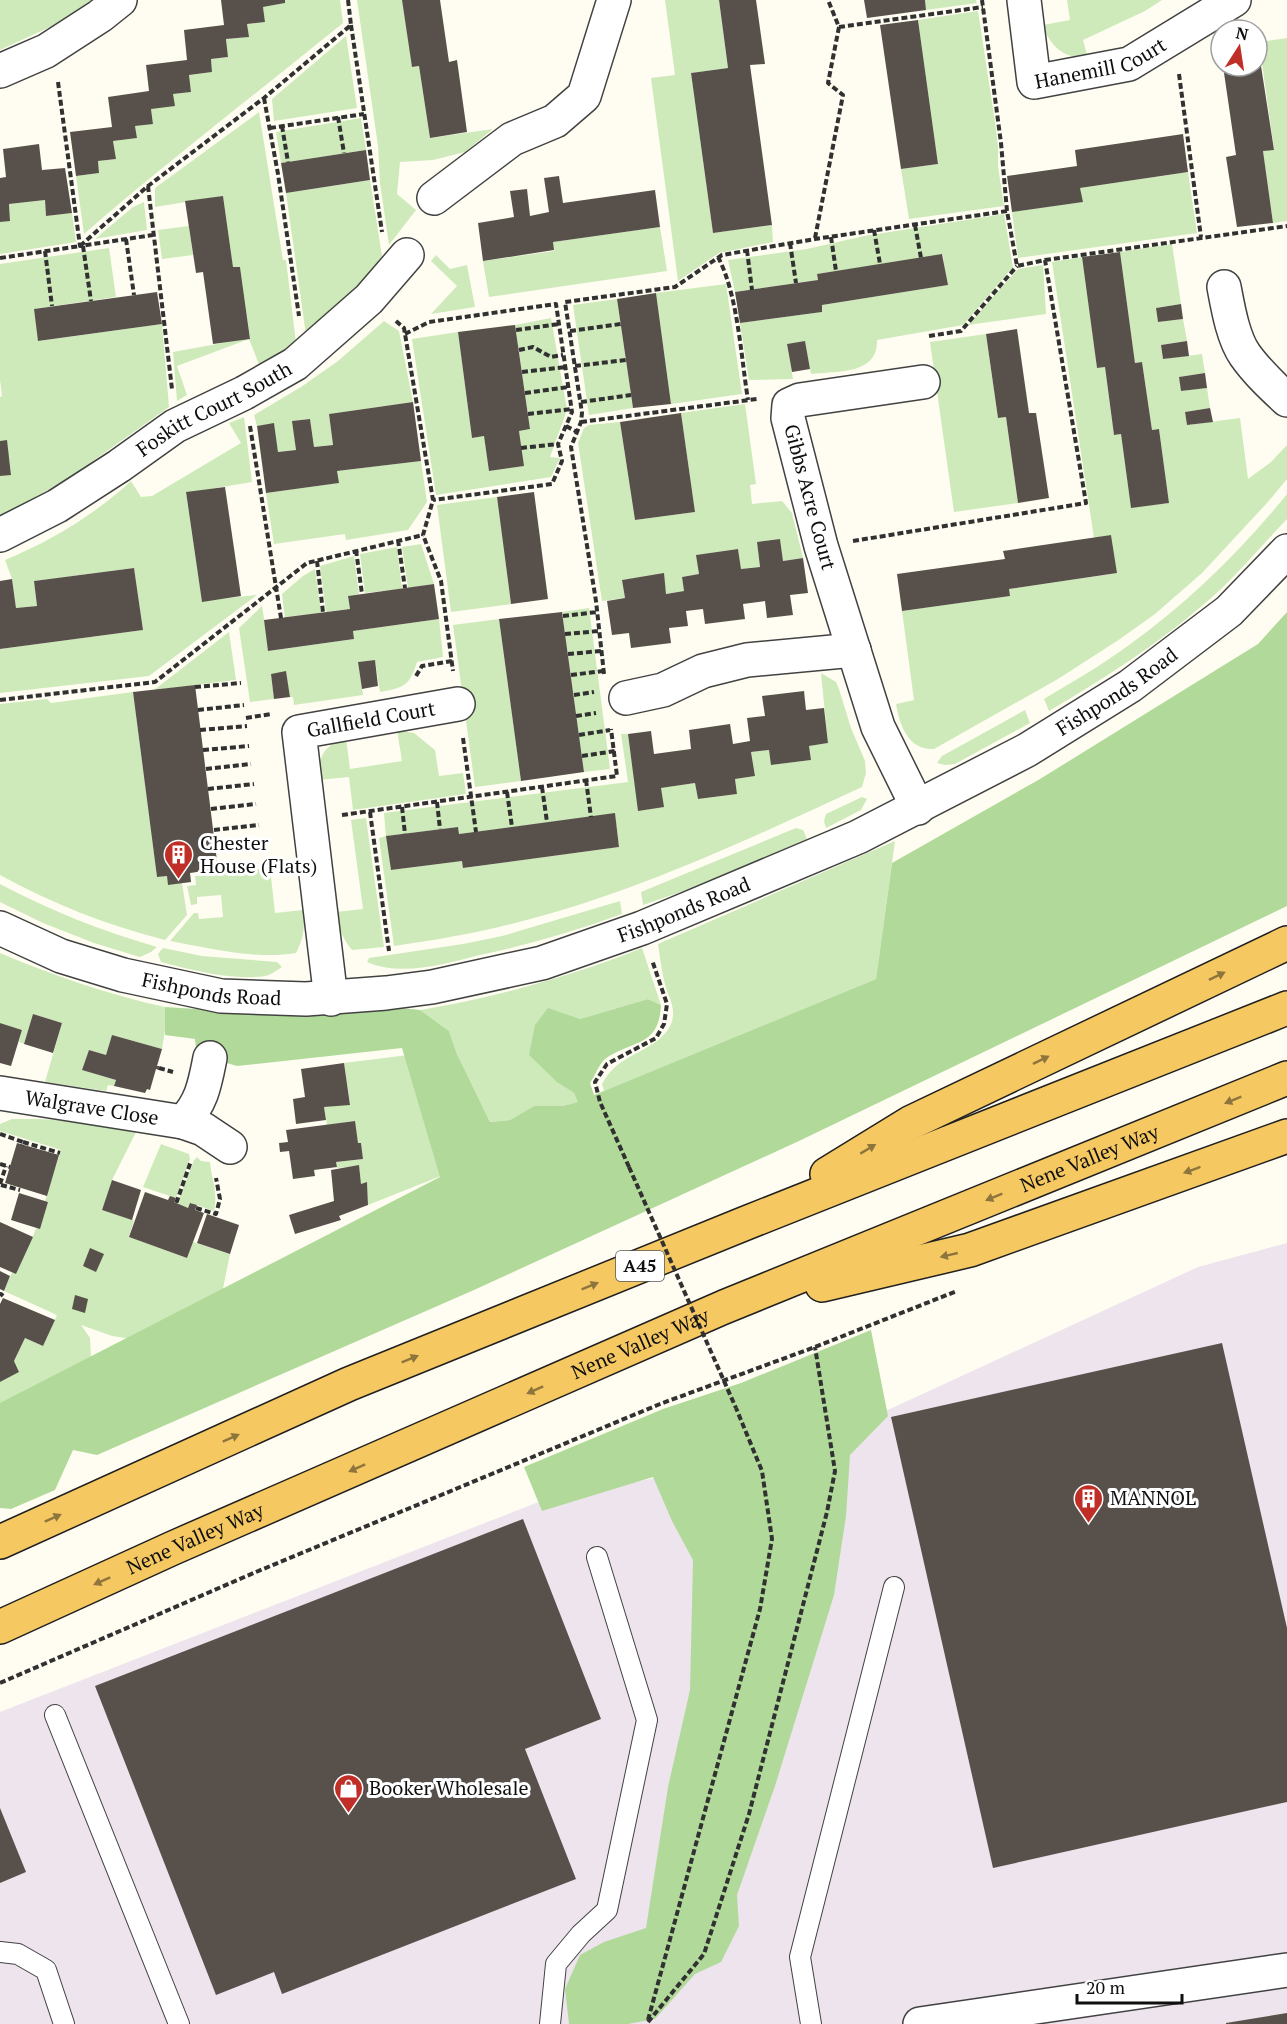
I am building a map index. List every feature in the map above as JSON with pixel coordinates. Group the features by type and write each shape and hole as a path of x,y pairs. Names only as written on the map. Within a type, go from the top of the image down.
{"highway":[{"path":"746,1223 909,1123 1287,943"},
{"name":"A45","path":"0,1542 348,1384 1287,1008"},
{"name":"Nene Valley Way","path":"0,1627 173,1548 724,1307 1287,1078"},
{"path":"724,1307 970,1250 1287,1136"}],"street":[{"path":"0,71 46,51 100,16 120,0"},
{"path":"434,198 512,139 555,121 584,96 614,0"},
{"name":"Hanemill Court","path":"1024,0 1034,82 1128,64 1234,0"},
{"name":"Foskitt Court South","path":"0,535 57,506 175,426 244,393 304,356 369,299 398,266"},
{"path":"1224,287 1243,353 1262,376 1287,400"},
{"name":"Gibbs Acre Court","path":"918,808 878,727 822,546 788,417 789,405 800,400 923,382"},
{"name":"Fishponds Road","path":"0,928 61,956 132,978 221,996 331,999 432,987 542,963 642,928 858,837 1027,750 1130,686 1229,611 1287,551"},
{"path":"614,700 663,690 703,671 747,660 854,650"},
{"name":"Gallfield Court","path":"331,999 299,732 458,704"},
{"name":"Walgrave Close","path":"183,1122 195,1110 203,1089 210,1058"},
{"name":"Walgrave Close","path":"0,1093 183,1122 203,1129 222,1158"},
{"path":"920,2024 1287,1970"}],"lane":[{"path":"550,2024 556,1964 581,1934 607,1910 647,1720 597,1557"},
{"path":"811,2024 800,1957 894,1587"},
{"path":"55,1715 178,2024"},
{"path":"0,1952 18,1954 46,1970 64,2024"}],"path":[{"path":"348,0 364,114 398,266"},
{"path":"815,238 843,95 828,83 839,27 828,0"},
{"path":"982,0 1001,143 1006,211 1017,266"},
{"path":"839,27 983,7"},
{"path":"82,246 148,186 264,98 351,25"},
{"path":"1174,38 1201,237"},
{"path":"46,51 57,77 91,301"},
{"path":"264,98 304,356"},
{"path":"270,128 364,114"},
{"path":"338,117 344,153"},
{"path":"282,126 288,162"},
{"path":"148,186 166,327 175,426"},
{"path":"309,819 617,776 611,730 614,700 603,671 597,612 571,447 581,422 581,402 566,302 675,287 722,255 815,238 1006,211"},
{"path":"915,225 921,258"},
{"path":"929,336 961,331 1017,266 1045,260 1287,226"},
{"path":"874,230 880,264"},
{"path":"0,258 153,236"},
{"path":"831,237 836,271"},
{"path":"126,239 134,295"},
{"path":"790,243 796,283"},
{"path":"747,250 752,290"},
{"path":"45,251 52,306"},
{"path":"718,257 726,271 731,292 748,400"},
{"path":"822,546 1086,503 1045,260"},
{"path":"405,334 429,322 556,304 572,408 558,444 562,461 552,484 433,500"},
{"path":"516,330 559,324"},
{"path":"570,331 621,324"},
{"path":"404,328 433,500 423,535 441,581 476,832"},
{"path":"519,350 533,347 551,357 564,355"},
{"path":"576,366 626,360"},
{"path":"522,372 566,367"},
{"path":"525,393 568,387"},
{"path":"244,393 278,586 281,618"},
{"path":"581,402 631,395"},
{"path":"581,422 780,396 789,405"},
{"path":"528,414 572,408"},
{"path":"566,426 577,432"},
{"path":"521,448 558,444"},
{"path":"0,700 155,682 307,563 423,535"},
{"path":"398,540 405,588"},
{"path":"356,550 362,594"},
{"path":"317,561 323,612"},
{"path":"563,616 597,612"},
{"path":"565,634 599,631"},
{"path":"568,654 601,651"},
{"path":"571,675 603,671"},
{"path":"195,687 241,683"},
{"path":"198,710 244,705"},
{"path":"576,716 598,712"},
{"path":"200,730 247,726"},
{"path":"579,735 611,730"},
{"path":"203,750 249,746"},
{"path":"582,756 615,751"},
{"path":"206,769 251,764"},
{"path":"586,780 591,817"},
{"path":"208,789 254,784"},
{"path":"543,787 547,822"},
{"path":"507,792 512,827"},
{"path":"437,802 440,829"},
{"path":"211,809 256,804"},
{"path":"402,807 405,834"},
{"path":"370,812 389,951"},
{"path":"214,830 259,825"},
{"path":"216,852 262,846"},
{"path":"642,928 667,1004 664,1024 656,1038 607,1064 595,1082 600,1102 762,1470 772,1539 760,1610 647,2023"},
{"path":"159,1068 177,1074"},
{"path":"0,1134 22,1143 60,1153"},
{"path":"175,1200 177,1201 194,1154"},
{"path":"195,1208 216,1214 220,1199 222,1158"},
{"path":"0,1164 8,1167 1,1185 20,1191"},
{"path":"0,1683 256,1572 638,1413 968,1287"},
{"path":"647,2023 704,1954 749,1814 827,1512 835,1471 815,1347"}],"shaded area":[{"path":"1287,1243 1287,2024 0,2024 0,1712 549,1498 799,1451 1198,1267"}],"green space":[{"path":"0,0 93,0 52,26 0,50"},
{"path":"285,0 340,0 343,23 84,234 76,176 99,173 98,161 116,159 113,141 137,138 135,126 153,123 151,109 173,94 191,92 189,75 212,72 211,59 228,57 226,39 248,37 247,24 265,22 263,7 285,3"},
{"path":"357,0 402,0 413,67 419,66 430,138 493,129 465,152 433,160 400,162 397,194 416,210 389,245 380,183 378,146"},
{"path":"665,0 719,0 728,68 691,73 713,233 772,225 773,242 719,253 678,281 651,78 675,75"},
{"path":"925,0 976,0 977,3 926,10"},
{"path":"1067,0 1162,0 1145,11 1083,40 1088,58 1080,58 1066,54 1054,45 1043,25 1070,20"},
{"path":"978,11 995,122 1004,206 909,219 901,169 938,164 918,20"},
{"path":"346,36 357,108 274,121 272,99"},
{"path":"1287,38 1287,221 1273,223 1263,151 1274,149 1264,78 1269,78 1269,41"},
{"path":"259,112 283,260 286,260 296,343 260,367 249,339 177,366 187,395 177,401 173,352 250,338 240,267 233,267 223,196 155,207 155,188"},
{"path":"361,118 366,150 281,163 276,132"},
{"path":"1188,172 1197,233 1018,258 1012,212 1082,202 1080,188"},
{"path":"370,180 382,256 359,285 306,335 286,193"},
{"path":"45,200 46,216 72,213 76,242 0,254 0,222 10,220 9,204"},
{"path":"144,202 147,230 95,239 133,207"},
{"path":"1004,214 1013,267 963,325 877,340 876,351 871,360 854,369 844,371 811,374 805,342 787,344 793,379 749,380 740,323 822,312 822,305 947,285 943,255 817,274 818,280 735,292 728,260 807,249 864,236"},
{"path":"189,226 193,255 162,259 158,230"},
{"path":"660,227 667,271 489,297 483,261 554,251 553,242"},
{"path":"1172,244 1181,304 1156,308 1158,322 1183,319 1187,341 1161,345 1163,359 1202,354 1205,373 1180,377 1181,391 1207,388 1210,408 1185,412 1187,425 1240,418 1248,479 1271,462 1287,445 1287,479 1202,573 1155,614 1058,679 934,749 918,745 912,741 903,728 896,704 914,700 902,611 1009,596 1009,589 1117,573 1111,535 1094,538 1052,262 1082,257 1097,368 1105,367 1114,435 1121,434 1131,507 1169,503 1159,429 1152,430 1142,362 1135,363 1120,252"},
{"path":"109,248 116,297 34,309 39,341 162,324 169,407 66,480 0,516 0,476 11,474 9,457 0,441 0,397 2,396 0,264"},
{"path":"436,255 450,269 467,265 475,307 431,314 457,286 431,261"},
{"path":"1043,265 1046,314 968,325 1018,269"},
{"path":"726,284 742,394 671,404 656,293"},
{"path":"617,299 633,408 589,415 573,305"},
{"path":"551,318 567,410 550,457 560,458 551,477 436,495 412,339 458,332 472,438 484,436 490,471 523,466 519,431 530,429 515,325"},
{"path":"384,321 399,331 413,402 329,414 333,445 314,447 310,419 293,421 296,450 278,452 274,424 257,426 254,415 301,387 338,361"},
{"path":"986,334 998,418 1006,417 1018,503 954,512 930,342"},
{"path":"745,404 756,484 750,485 752,504 782,501 792,513 803,558 783,561 780,539 757,542 760,567 741,569 738,549 697,555 699,574 682,577 684,591 666,594 663,574 622,580 625,598 602,601 578,443 584,428 589,425 620,422 635,520 695,512 681,413"},
{"path":"244,417 252,482 186,493 202,601 257,595 149,676 0,693 0,649 143,630 134,568 34,581 37,606 16,608 12,579 5,560 71,526 102,505 131,481 141,497 152,496 241,443 229,423"},
{"path":"421,461 427,502 408,530 346,540 345,534 274,544 266,493 338,483 337,471"},
{"path":"1287,494 1287,519 1221,589 1181,623 1138,654 1049,711 1044,699 1119,652 1172,612 1232,556"},
{"path":"497,497 511,604 451,612 437,505"},
{"path":"421,544 434,584 408,588 402,547"},
{"path":"397,547 402,589 365,593 360,554"},
{"path":"354,556 359,594 348,596 350,609 326,612 320,566"},
{"path":"315,569 321,613 285,618 282,594"},
{"path":"262,606 269,651 354,639 353,631 439,619 443,657 417,662 408,681 400,687 380,692 375,660 358,662 363,695 294,705 293,697 290,697 286,672 271,674 274,699 250,702 239,628"},
{"path":"589,608 610,769 584,772 562,612"},
{"path":"1287,612 1287,906 799,1141 474,1290 97,1455 73,1450 55,1490 11,1509 0,1508 0,1403 440,1177 402,1048 237,1066 210,1058 197,1058 195,1039 165,1035 165,1007 293,1015 392,1007 420,1010 449,1031 457,1054 490,1122 510,1120 534,1106 563,1106 578,1102 574,1093 558,1083 529,1055 535,1025 548,1008 580,1019 648,999 661,1005 659,1019 650,1036 615,1053 601,1064 590,1083 594,1095 876,979 892,863 1040,779 1258,644"},
{"path":"499,619 521,781 475,787 453,625"},
{"path":"229,632 236,680 154,690"},
{"path":"821,673 836,682 865,761 866,773 862,787 651,880 563,910 504,926 394,946 379,838 386,836 384,813 628,782 621,734 628,734 639,811 661,788 695,783 698,799 737,794 735,779 755,776 751,752 769,750 772,765 811,760 809,746 828,743","holes":["615,814 619,847 464,868 462,861 391,870 387,836 458,827 459,834"]},
{"path":"133,692 157,877 167,876 182,883 187,915 165,940 80,913 0,875 0,704 47,699 51,703"},
{"path":"1025,710 1030,723 955,764 937,763 942,756"},
{"path":"397,730 414,733 435,750 439,776 463,773 466,794 353,810 349,777 318,780 323,753 338,741 346,738 350,769 402,761"},
{"path":"862,797 867,799 861,810 826,828 824,821 826,814"},
{"path":"366,818 384,947 352,950 341,933 336,912 363,909 351,820"},
{"path":"796,828 803,830 807,839 704,884 643,905 641,892"},
{"path":"895,841 876,979 604,1091 602,1084 612,1070 662,1037 672,1021 673,1011 663,976 658,944"},
{"path":"270,868 275,913 303,910 303,932 296,953 249,954 170,941 194,913 198,913 199,919 223,917 221,895 197,897 197,904 191,905 187,886 196,885 195,876"},
{"path":"0,884 77,920 157,947 140,957 94,943 43,923 0,902"},
{"path":"620,901 622,914 516,947 452,962 409,969 394,969 367,962 369,958 502,936"},
{"path":"163,948 202,956 277,962 282,967 265,976 240,977 213,974 161,962 158,954"},
{"path":"642,948 661,1005 648,999 580,1019 558,1083 574,1093 579,1102 563,1106 534,1106 510,1120 490,1122 457,1054 449,1031 420,1010 532,985"},
{"path":"0,953 81,984 165,1007 166,1024 162,1049 112,1035 106,1055 89,1050 83,1070 116,1080 114,1086 108,1085 106,1091 45,1082 62,1023 33,1014 24,1044 19,1042 22,1030 0,1023"},
{"path":"432,1052 451,1172 368,1205 367,1183 361,1184 359,1166 337,1168 336,1162 363,1159 354,1121 327,1125 324,1107 350,1104 344,1063"},
{"path":"12,1119 90,1122 136,1132 112,1180 102,1210 134,1220 129,1237 187,1258 193,1242 230,1254 217,1318 173,1345 112,1336 81,1325 90,1338 91,1358 0,1408 0,1382 19,1372 14,1361 25,1338 43,1346 57,1315 4,1291 12,1272 16,1274 48,1202 45,1201 61,1150 0,1131 0,1124"},
{"path":"161,1144 189,1154 190,1159 176,1198 143,1187"},
{"path":"197,1157 201,1161 210,1162 215,1192 214,1211 191,1203 188,1208 177,1204"},
{"path":"871,1330 888,1416 850,1455 846,1516 834,1595 775,1786 737,1895 739,1926 721,1962 695,1974 655,2019 628,2024 569,2024 565,1989 580,1955 604,1942 646,1928 668,1787 690,1690 693,1560 672,1521 653,1477 542,1511 524,1467 663,1409 741,1383"}],"building":[{"path":"221,0 285,0 285,3 263,7 265,22 247,24 249,37 226,39 228,57 211,59 212,72 189,75 191,92 173,94 175,106 151,109 153,124 135,126 137,138 113,141 116,159 98,161 99,173 76,176 70,132 112,127 108,97 149,91 146,65 187,60 184,30 224,25"},
{"path":"402,0 440,0 449,62 457,60 467,132 430,138 419,66 412,67"},
{"path":"719,0 756,0 765,64 750,65 772,225 713,233 691,73 728,68"},
{"path":"864,0 925,0 926,10 867,18"},
{"path":"918,20 938,164 901,169 880,25"},
{"path":"1225,78 1263,78 1274,150 1263,151 1273,223 1237,227 1226,157 1236,155"},
{"path":"1183,134 1188,172 1080,188 1083,202 1012,212 1007,176 1077,166 1075,150"},
{"path":"39,144 42,170 65,168 72,213 46,216 45,200 9,204 10,221 0,222 0,178 6,177 3,149"},
{"path":"366,150 370,180 286,193 281,163"},
{"path":"559,176 563,203 655,190 660,227 553,242 554,250 483,261 478,223 514,217 510,191 527,189 530,216 549,212 544,178"},
{"path":"223,196 233,267 240,267 250,339 213,344 203,272 196,273 185,201"},
{"path":"1120,252 1135,363 1142,362 1152,430 1159,429 1169,503 1131,508 1121,434 1114,435 1105,367 1097,368 1082,257"},
{"path":"942,254 948,285 822,305 822,312 740,323 735,292 818,280 817,274"},
{"path":"157,292 162,324 38,341 34,309"},
{"path":"656,293 671,404 633,408 617,299"},
{"path":"1181,304 1183,319 1158,322 1156,308"},
{"path":"515,325 530,429 519,431 524,466 489,471 484,436 472,438 458,332"},
{"path":"1017,329 1029,413 1036,413 1049,498 1018,503 1006,417 998,418 986,334"},
{"path":"805,341 810,369 792,372 787,344"},
{"path":"1187,341 1189,356 1163,359 1161,345"},
{"path":"1205,373 1207,388 1181,391 1179,377"},
{"path":"413,402 421,461 337,471 339,483 266,493 257,426 274,423 278,452 296,450 292,421 310,419 314,447 333,445 329,414"},
{"path":"1210,408 1213,422 1187,425 1185,412"},
{"path":"681,413 695,512 635,520 620,422"},
{"path":"7,440 11,475 0,476 0,441"},
{"path":"225,487 241,596 202,602 186,492"},
{"path":"534,492 548,599 511,604 497,497"},
{"path":"1111,535 1117,573 1009,589 1010,596 902,611 897,574 1005,559 1003,551"},
{"path":"780,539 783,561 803,558 808,593 790,595 793,615 767,618 765,601 743,604 745,619 705,624 703,609 686,611 688,626 669,628 671,643 631,648 629,633 612,635 607,601 625,598 622,580 664,573 666,594 684,591 682,577 699,574 696,555 738,549 741,569 760,567 757,542"},
{"path":"134,568 143,630 0,649 0,581 12,579 16,608 37,606 34,581"},
{"path":"434,584 439,619 353,631 354,639 268,651 264,620 350,609 348,596"},
{"path":"562,612 584,772 521,781 499,619"},
{"path":"375,660 378,686 362,689 358,662"},
{"path":"286,671 290,697 274,699 271,674"},
{"path":"195,685 218,869 190,873 191,882 168,885 167,876 157,877 133,692"},
{"path":"804,691 806,710 824,708 828,743 809,746 811,760 771,765 769,750 751,752 755,776 735,779 737,794 698,799 695,783 661,788 664,807 638,811 628,734 651,731 654,754 691,749 689,730 730,724 733,744 750,741 747,718 765,716 762,696"},
{"path":"615,813 619,847 463,868 462,861 391,870 386,836 458,827 459,834"},
{"path":"33,1014 62,1023 53,1053 24,1044"},
{"path":"0,1023 22,1030 11,1066 0,1063"},
{"path":"112,1035 162,1049 157,1066 159,1070 156,1069 150,1090 147,1089 145,1093 114,1086 116,1080 82,1070 89,1050 106,1055"},
{"path":"344,1063 350,1105 324,1107 326,1120 296,1124 293,1099 305,1097 301,1069"},
{"path":"355,1121 363,1159 336,1162 337,1167 314,1170 315,1176 293,1179 289,1151 280,1152 279,1143 288,1142 286,1130"},
{"path":"17,1143 59,1155 47,1196 5,1183"},
{"path":"359,1165 361,1184 367,1182 368,1205 339,1216 341,1220 295,1234 289,1215 334,1201 331,1170"},
{"path":"112,1180 141,1190 132,1220 102,1210"},
{"path":"145,1192 168,1200 170,1196 176,1198 174,1202 188,1208 190,1203 197,1205 195,1210 204,1213 187,1258 129,1237"},
{"path":"19,1193 48,1202 40,1229 11,1220"},
{"path":"207,1214 239,1225 230,1254 197,1243"},
{"path":"0,1222 33,1237 16,1274 0,1267"},
{"path":"90,1248 104,1254 96,1272 83,1266"},
{"path":"0,1271 10,1276 4,1291 0,1289"},
{"path":"75,1295 88,1299 85,1313 72,1309"},
{"path":"3,1298 55,1320 43,1346 25,1338 14,1361 19,1372 0,1382 0,1304"},
{"name":"MANNOL","path":"1222,1343 1287,1628 1287,1802 993,1868 891,1417"},
{"name":"Booker Wholesale","path":"523,1519 601,1719 525,1749 576,1879 282,1994 274,1972 216,1995 95,1686"},
{"path":"0,1808 26,1872 0,1883"},
{"path":"1287,2013 1287,2024 1226,2024 1226,2023"}],"place":[{"name":"Chester House (Flats)","path":"179,880"},
{"name":"MANNOL","path":"1089,1524"},
{"name":"Booker Wholesale","path":"348,1814"}]}
